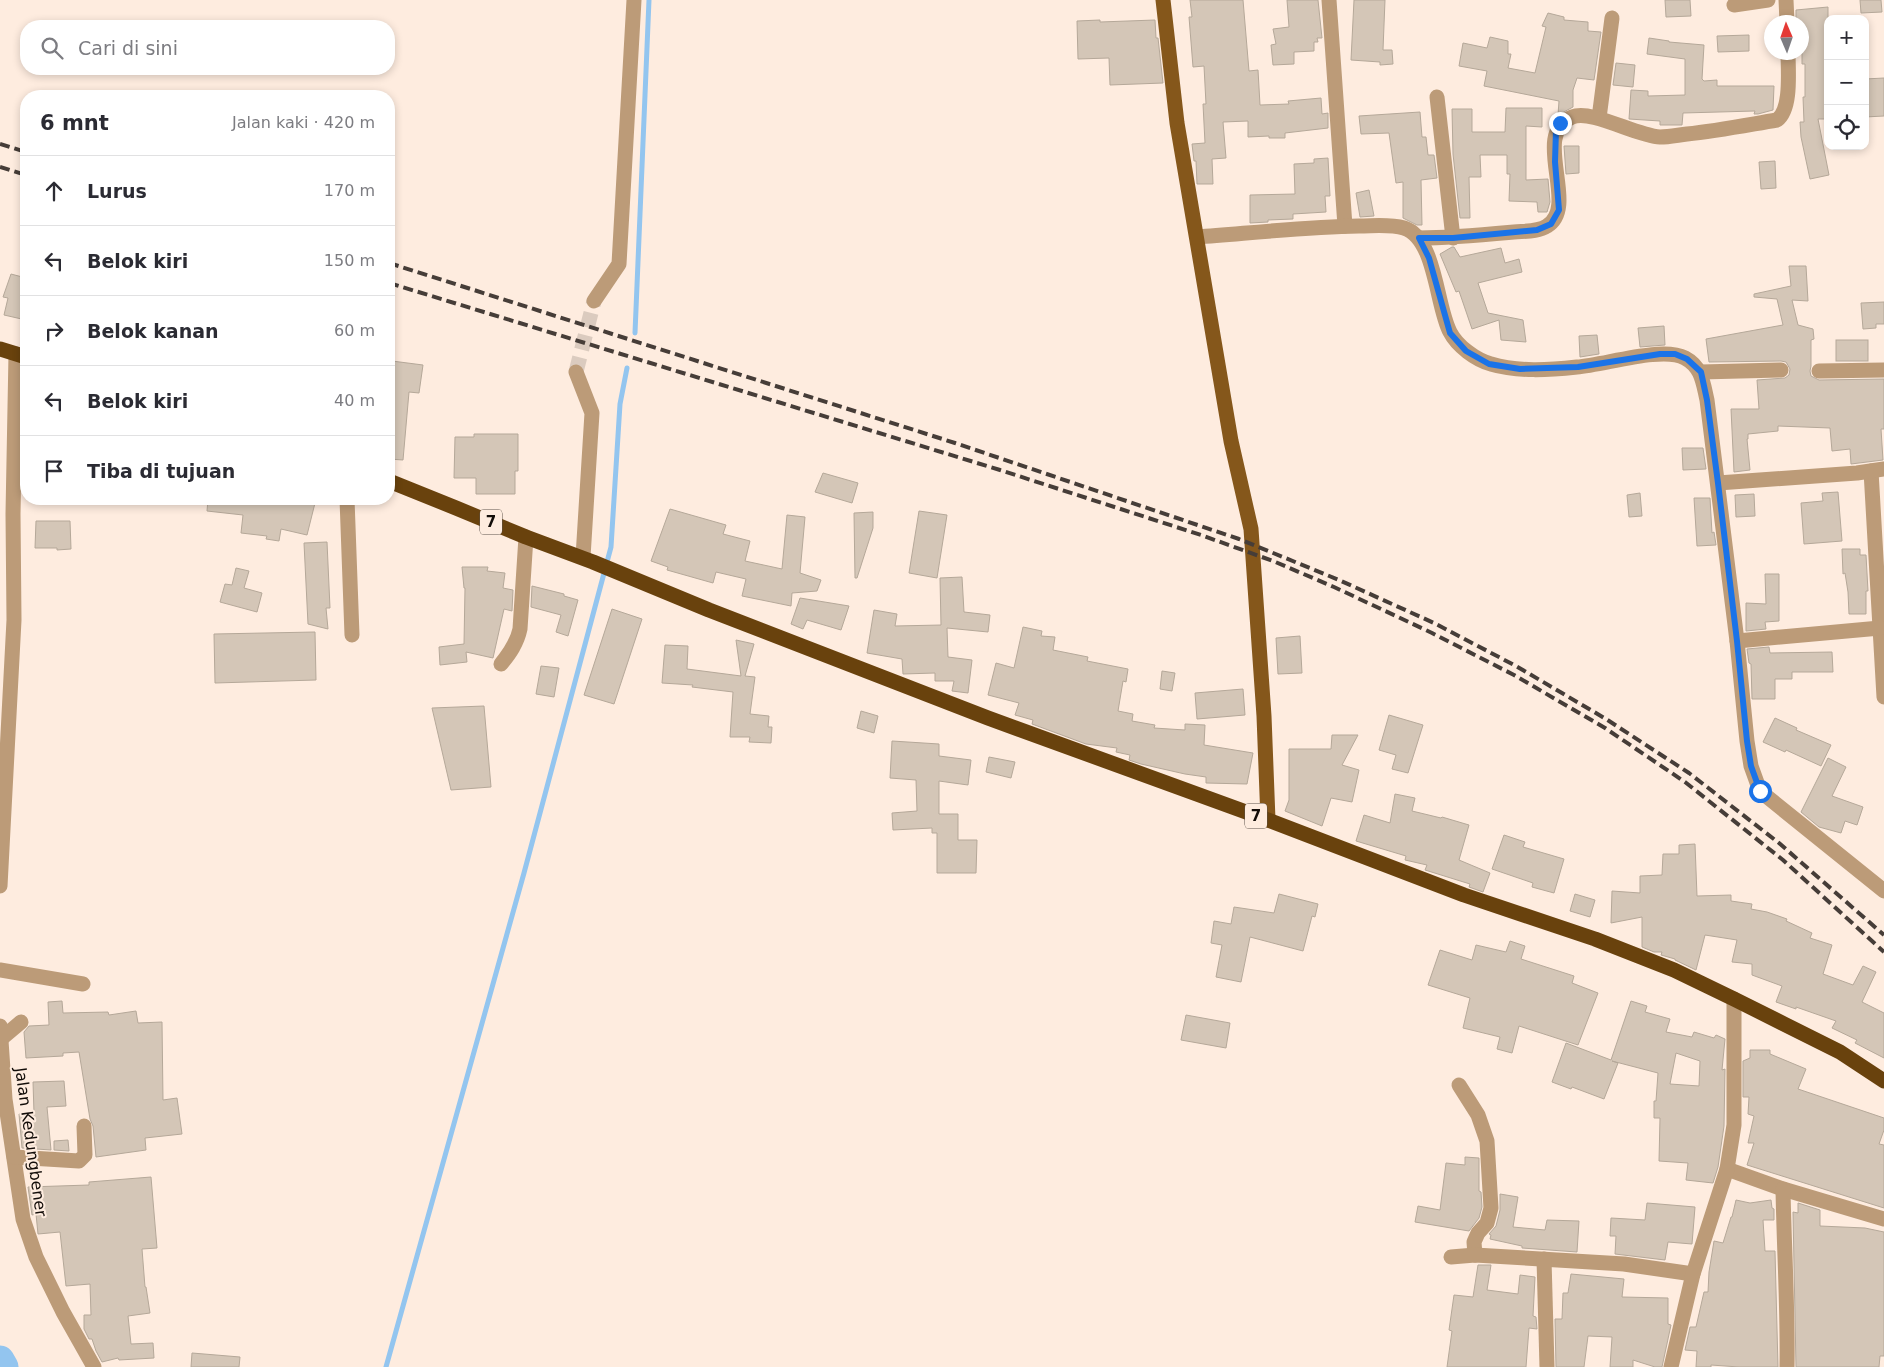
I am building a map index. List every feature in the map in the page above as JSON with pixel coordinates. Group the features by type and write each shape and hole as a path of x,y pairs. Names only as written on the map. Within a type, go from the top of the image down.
{"highway":[{"path":"0,349 20,355"},
{"name":"7","path":"395,483 709,610 988,718 1268,820 1464,895 1595,938 1674,970 1734,999 1840,1052 1884,1081"}],"main road":[{"path":"1163,0 1177,123 1232,441 1251,529 1264,716 1268,820"}],"street":[{"path":"594,301 619,264 634,0"},
{"path":"1329,0 1345,226"},
{"path":"1734,4 1768,0"},
{"path":"1786,0 1787,15"},
{"path":"1599,118 1612,18"},
{"path":"1419,238 1453,238 1537,230 1551,224 1559,210 1555,162 1556,130 1560,123 1574,116 1599,118 1641,133 1660,137 1713,131 1777,120 1783,114 1785,108 1788,60"},
{"path":"1436,97 1453,238"},
{"path":"1197,237 1345,226 1406,228 1419,238 1429,258 1450,333 1466,351 1489,364 1520,369 1578,367 1660,354 1675,354 1687,359 1701,372 1707,400 1718,483 1751,766 1760,791 1884,891"},
{"path":"0,886 7,620 6,515 20,366"},
{"path":"1701,372 1781,370"},
{"path":"1820,371 1884,370"},
{"path":"576,372 592,413 588,560"},
{"path":"1718,483 1878,470 1880,628 1884,697"},
{"path":"347,505 352,635"},
{"path":"501,664 518,640 526,537"},
{"path":"1737,641 1880,628"},
{"path":"0,970 83,984"},
{"path":"1671,1367 1693,1274 1727,1169 1734,1125 1734,999"},
{"path":"1,1032 21,1022"},
{"name":"Jalan Kedungbener","path":"1,1032 4,1099 23,1219 36,1257 63,1312 94,1367"},
{"path":"1459,1085 1478,1115 1487,1141 1492,1208 1487,1223 1478,1233 1474,1242 1475,1256"},
{"path":"14,1157 79,1161 85,1155 84,1126"},
{"path":"1727,1169 1784,1189 1884,1218"},
{"path":"1784,1189 1785,1276 1788,1316 1787,1367"},
{"path":"1450,1257 1475,1256 1624,1264 1693,1274"},
{"path":"1544,1259 1547,1367"}],"building":[{"path":"1190,0 1243,0 1249,71 1258,70 1260,105 1289,104 1288,101 1321,98 1322,114 1328,113 1328,128 1285,133 1285,138 1269,138 1269,136 1248,137 1248,121 1223,122 1226,158 1212,159 1213,184 1197,184 1196,161 1194,161 1192,144 1205,143 1203,104 1206,104 1204,66 1193,67 1189,17 1192,17"},
{"path":"1287,0 1318,0 1322,38 1317,38 1318,42 1314,42 1314,51 1294,52 1294,64 1273,65 1271,45 1276,44 1273,29 1289,27"},
{"path":"1354,0 1385,0 1383,50 1392,50 1393,64 1380,65 1380,62 1351,60"},
{"path":"1665,0 1690,0 1691,16 1666,17"},
{"path":"1860,0 1881,0 1882,12 1861,13"},
{"path":"1828,7 1828,15 1824,15 1824,119 1818,119 1829,175 1810,179 1801,137 1800,122 1804,122 1805,64 1802,64 1802,60 1809,60 1809,15 1796,15 1796,10"},
{"path":"1548,13 1564,17 1564,20 1588,22 1588,31 1601,32 1594,80 1577,78 1573,90 1573,107 1558,115 1559,101 1484,86 1487,71 1459,66 1463,43 1487,48 1490,37 1508,41 1508,54 1511,54 1508,68 1535,73 1546,27 1542,26"},
{"path":"1100,20 1100,22 1155,20 1163,83 1110,85 1109,58 1078,59 1077,21"},
{"path":"1749,35 1749,51 1718,52 1717,36"},
{"path":"1649,38 1704,45 1702,79 1704,81 1717,80 1717,86 1774,86 1773,110 1758,114 1754,114 1755,111 1683,113 1682,125 1660,125 1660,121 1629,119 1631,90 1648,91 1648,96 1685,95 1685,59 1647,54"},
{"path":"1616,63 1635,65 1633,87 1613,85"},
{"path":"1884,78 1884,116 1869,117 1869,79"},
{"path":"1506,108 1542,108 1542,127 1526,126 1526,180 1548,179 1550,202 1547,212 1538,212 1537,202 1509,201 1510,174 1507,174 1507,155 1480,155 1481,177 1469,177 1470,218 1460,218 1453,154 1452,109 1472,109 1472,132 1505,132"},
{"path":"1420,112 1422,137 1426,137 1428,155 1434,155 1437,178 1421,180 1422,225 1417,225 1403,218 1403,182 1396,183 1389,133 1361,134 1359,116"},
{"path":"1564,146 1579,146 1579,173 1566,174"},
{"path":"1328,158 1330,196 1325,196 1326,212 1293,214 1293,219 1250,223 1250,195 1295,194 1294,164 1314,163 1314,159"},
{"path":"1775,161 1776,188 1761,189 1759,162"},
{"path":"1369,190 1374,216 1360,217 1356,193"},
{"path":"1454,247 1460,257 1501,248 1505,263 1519,259 1522,272 1478,283 1488,313 1523,320 1526,342 1501,340 1499,320 1472,329 1459,291 1456,292 1440,254"},
{"path":"1789,266 1806,266 1808,301 1792,300 1798,325 1813,329 1814,339 1811,340 1811,376 1819,380 1884,379 1884,429 1881,429 1883,460 1851,464 1850,449 1832,451 1830,428 1778,426 1778,431 1748,434 1750,470 1734,472 1731,409 1759,409 1757,380 1785,378 1789,375 1790,369 1786,362 1781,361 1709,362 1706,339 1783,325 1777,299 1754,297 1754,294 1791,286"},
{"path":"11,274 20,276 20,319 4,315 8,298 3,297"},
{"path":"1884,302 1884,324 1876,324 1876,328 1863,329 1861,303"},
{"path":"1664,326 1665,345 1640,347 1638,328"},
{"path":"1597,335 1599,354 1580,357 1579,336"},
{"path":"1836,340 1868,340 1868,361 1836,361"},
{"path":"395,361 423,365 419,393 409,392 403,460 395,459"},
{"path":"474,434 518,434 518,471 515,471 515,494 476,494 476,478 454,478 455,437 474,437"},
{"path":"1682,448 1703,448 1706,469 1683,470"},
{"path":"823,473 858,483 852,503 815,492"},
{"path":"1838,492 1842,541 1804,544 1801,503 1823,501 1822,493"},
{"path":"1640,493 1642,516 1629,517 1627,495"},
{"path":"1754,494 1755,516 1736,517 1735,495"},
{"path":"1694,498 1710,498 1712,533 1714,532 1716,545 1697,546"},
{"path":"208,505 314,505 307,535 281,529 279,541 266,539 267,536 241,533 243,515 207,511"},
{"path":"670,509 726,525 723,534 750,541 745,561 782,569 787,515 805,517 800,573 821,580 817,591 792,593 791,606 742,596 746,579 716,572 713,583 667,570 668,567 651,561"},
{"path":"919,511 947,515 937,578 909,573"},
{"path":"873,512 873,528 857,578 855,578 854,513"},
{"path":"36,521 70,521 71,549 35,548"},
{"path":"327,542 330,608 326,608 328,629 308,624 304,543"},
{"path":"1842,549 1860,549 1860,555 1866,555 1868,591 1866,591 1866,614 1849,614 1848,592 1845,573 1843,574"},
{"path":"462,567 488,567 487,571 505,573 503,588 513,590 512,611 504,609 493,658 466,652 467,662 440,665 439,647 464,644 465,588"},
{"path":"236,568 249,571 244,588 262,593 257,612 220,602 225,584 232,585"},
{"path":"1765,574 1779,574 1779,621 1765,622 1766,629 1746,631 1746,603 1766,604"},
{"path":"962,577 964,612 990,615 988,632 947,628 948,657 972,660 968,693 952,691 954,681 935,681 935,673 903,674 902,659 867,653 874,610 897,614 895,626 941,625 940,578"},
{"path":"532,586 564,594 564,596 578,600 568,636 556,632 561,615 531,607"},
{"path":"800,598 849,606 841,630 807,620 803,629 791,624"},
{"path":"612,609 642,619 614,704 584,695"},
{"path":"1023,627 1042,631 1041,636 1055,637 1053,650 1088,657 1087,661 1128,669 1126,682 1123,681 1118,711 1133,714 1132,721 1155,725 1154,728 1185,730 1185,724 1205,725 1204,745 1253,753 1247,784 1206,783 1206,777 1141,764 1129,760 1130,755 1116,752 1117,748 1086,744 1032,724 1033,720 1015,715 1019,703 988,695 996,663 1014,668"},
{"path":"315,632 316,680 215,683 214,634"},
{"path":"1300,636 1302,673 1278,674 1276,638"},
{"path":"736,640 754,644 745,676 755,677 750,714 769,716 768,727 772,727 771,743 749,742 750,737 730,737 733,692 692,687 693,685 662,683 665,645 688,646 687,669 741,676"},
{"path":"1769,647 1770,653 1832,652 1833,672 1792,672 1792,679 1775,679 1775,699 1752,699 1751,664 1749,663 1747,649"},
{"path":"541,666 559,668 554,697 536,694"},
{"path":"1162,671 1175,673 1172,691 1160,689"},
{"path":"1243,689 1245,715 1197,719 1195,693"},
{"path":"484,706 491,787 451,790 432,708"},
{"path":"861,711 878,716 874,733 857,728"},
{"path":"1389,715 1423,725 1408,773 1392,769 1396,755 1379,750"},
{"path":"1775,718 1797,728 1796,730 1831,745 1821,766 1763,742"},
{"path":"1332,735 1358,735 1342,765 1359,770 1352,802 1331,798 1322,826 1285,811 1289,800 1289,749 1331,749"},
{"path":"892,741 939,744 939,756 971,760 968,785 939,781 939,814 958,814 958,840 977,840 976,873 937,873 937,833 932,833 932,828 893,830 892,813 917,811 916,780 890,778"},
{"path":"989,757 1015,762 1011,778 986,772"},
{"path":"1828,758 1846,767 1832,796 1863,807 1857,825 1845,821 1841,833 1819,827 1801,812"},
{"path":"1395,794 1415,798 1412,811 1469,825 1459,860 1490,873 1483,892 1469,887 1470,884 1425,870 1427,865 1405,860 1406,856 1356,841 1364,815 1390,823"},
{"path":"1504,835 1525,842 1523,847 1564,859 1554,893 1532,887 1533,883 1492,869"},
{"path":"1695,844 1697,896 1731,895 1731,901 1752,904 1751,909 1787,919 1786,921 1812,933 1810,938 1832,945 1823,974 1853,985 1863,966 1876,972 1862,1002 1884,1013 1884,1058 1855,1043 1857,1040 1832,1028 1836,1021 1776,1002 1782,986 1752,975 1752,964 1732,962 1737,940 1705,935 1696,970 1675,959 1661,955 1662,952 1654,952 1642,947 1642,917 1611,923 1612,891 1640,893 1640,876 1662,875 1663,854 1679,854 1679,845"},
{"path":"1279,894 1318,904 1315,917 1312,916 1303,951 1250,937 1241,982 1216,977 1222,945 1211,943 1214,921 1231,924 1234,907 1274,913"},
{"path":"1575,894 1595,900 1590,917 1570,911"},
{"path":"1510,941 1525,946 1521,959 1574,976 1572,983 1598,993 1578,1045 1519,1026 1512,1053 1497,1049 1500,1037 1463,1028 1470,998 1428,985 1440,950 1472,960 1476,945 1506,952"},
{"path":"62,1001 63,1013 108,1012 109,1015 136,1011 138,1023 162,1022 163,1100 177,1098 182,1134 145,1138 146,1150 96,1157 93,1126 90,1119 79,1052 63,1053 63,1056 26,1058 24,1032 29,1026 49,1025 48,1002"},
{"path":"1631,1001 1647,1006 1645,1012 1670,1019 1666,1032 1692,1037 1694,1032 1714,1038 1716,1035 1725,1039 1722,1070 1725,1069 1724,1126 1718,1167 1713,1183 1686,1180 1688,1163 1659,1161 1660,1118 1654,1118 1654,1101 1656,1101 1658,1073 1612,1061 1618,1063 1604,1099 1552,1082 1566,1043 1611,1060","holes":["1676,1053 1700,1061 1699,1086 1670,1084"]},
{"path":"1186,1015 1230,1023 1226,1048 1181,1040"},
{"path":"1750,1050 1770,1050 1770,1054 1806,1069 1798,1089 1884,1118 1884,1130 1879,1144 1884,1145 1884,1208 1747,1165 1754,1143 1748,1143 1754,1116 1748,1114 1749,1097 1743,1097 1743,1061 1750,1058"},
{"path":"64,1081 66,1106 47,1107 51,1150 22,1148 19,1114 34,1113 33,1082"},
{"path":"68,1140 69,1151 54,1150 54,1141"},
{"path":"1465,1157 1479,1158 1479,1191 1481,1192 1482,1207 1479,1218 1469,1231 1415,1222 1418,1206 1440,1210 1446,1163 1465,1165"},
{"path":"151,1177 157,1248 142,1249 145,1287 150,1313 128,1316 131,1344 153,1343 154,1358 119,1360 118,1358 102,1362 92,1339 89,1339 84,1329 84,1315 91,1315 90,1284 66,1286 60,1232 38,1234 36,1214 32,1215 28,1187 89,1185 89,1182"},
{"path":"1500,1194 1518,1197 1513,1227 1545,1230 1547,1220 1579,1221 1577,1252 1522,1248 1522,1246 1490,1239 1491,1235 1489,1234 1496,1226 1500,1210"},
{"path":"1736,1200 1750,1203 1771,1200 1772,1208 1774,1209 1774,1220 1763,1220 1765,1251 1775,1251 1778,1367 1711,1365 1711,1367 1696,1367 1697,1351 1685,1350 1690,1327 1696,1327 1704,1292 1708,1292 1714,1241 1723,1243"},
{"path":"1647,1203 1695,1207 1692,1244 1668,1242 1665,1260 1615,1254 1616,1236 1610,1236 1611,1218 1645,1220"},
{"path":"1798,1203 1820,1210 1820,1226 1865,1228 1884,1232 1884,1356 1880,1356 1879,1367 1796,1367 1793,1212 1798,1213"},
{"path":"1478,1265 1491,1265 1487,1290 1518,1294 1520,1275 1535,1277 1533,1316 1536,1317 1537,1329 1529,1328 1526,1367 1447,1367 1452,1331 1449,1330 1454,1295 1473,1297"},
{"path":"1571,1274 1624,1279 1622,1297 1668,1298 1668,1324 1671,1325 1662,1367 1655,1367 1633,1360 1633,1367 1610,1367 1612,1337 1588,1336 1584,1367 1556,1367 1555,1319 1562,1319 1563,1293 1568,1293"},
{"path":"192,1353 240,1357 239,1367 191,1367"}],"waterway":[{"path":"635,333 649,0"},
{"path":"386,1367 524,873 611,547 620,404 627,368"},
{"path":"0,1360 4,1367"}],"tunnel":[{"path":"576,372 594,301"}],"railway":[{"path":"0,144 20,150"},
{"path":"0,167 20,173"},
{"path":"395,265 955,443 1239,539 1339,580 1434,623 1516,666 1606,719 1689,773 1779,843 1884,935"},
{"path":"395,285 1000,470 1201,535 1273,561 1334,587 1432,633 1514,675 1605,728 1685,782 1783,860 1884,952"}],"route":[{"path":"1560,123 1556,130 1555,162 1559,210 1551,224 1537,230 1453,238 1419,238 1429,258 1450,333 1466,351 1489,364 1520,369 1578,367 1660,354 1675,354 1687,359 1701,372 1707,400 1718,483 1747,741 1751,766 1760,791"}]}
